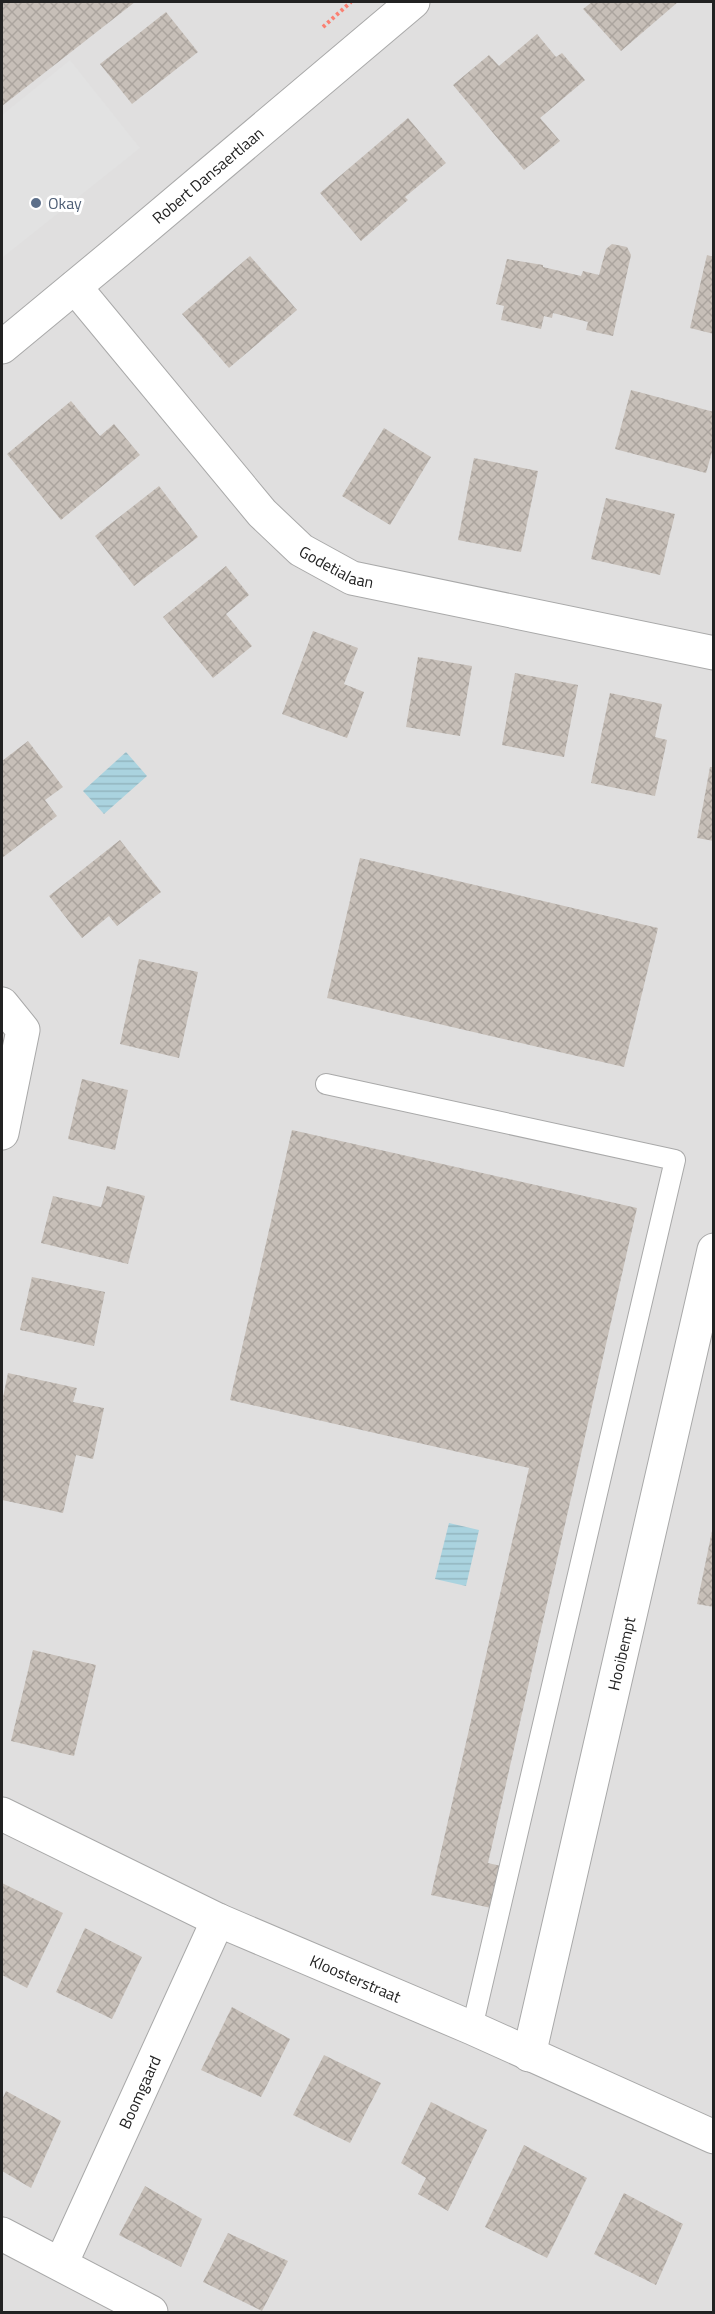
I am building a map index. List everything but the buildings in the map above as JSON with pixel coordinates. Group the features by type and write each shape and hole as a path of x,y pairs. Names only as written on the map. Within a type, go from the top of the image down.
{"street":[{"name":"Robert Dansaertlaan","path":"2,347 413,2"},
{"name":"Godetialaan","path":"75,287 262,513 301,550 352,578 714,653"},
{"path":"2,1004 23,1030 2,1133"},
{"name":"Hooibempt","path":"529,2055 714,1250"},
{"name":"Kloosterstraat","path":"2,1814 219,1920 472,2028 714,2137"},
{"name":"Boomgaard","path":"61,2264 219,1920"},
{"path":"2,2234 151,2313"}],"lane":[{"path":"326,1084 675,1160 472,2028"}],"shaded area":[{"path":"2,2 713,2 713,2312 2,2312"},
{"name":"Okay","path":"70,60 140,148 2,258 2,115"}],"water":[{"path":"126,752 147,776 104,814 83,791"},
{"path":"449,1523 479,1530 466,1586 435,1579"}],"place":[{"name":"Okay","path":"36,203"}]}
